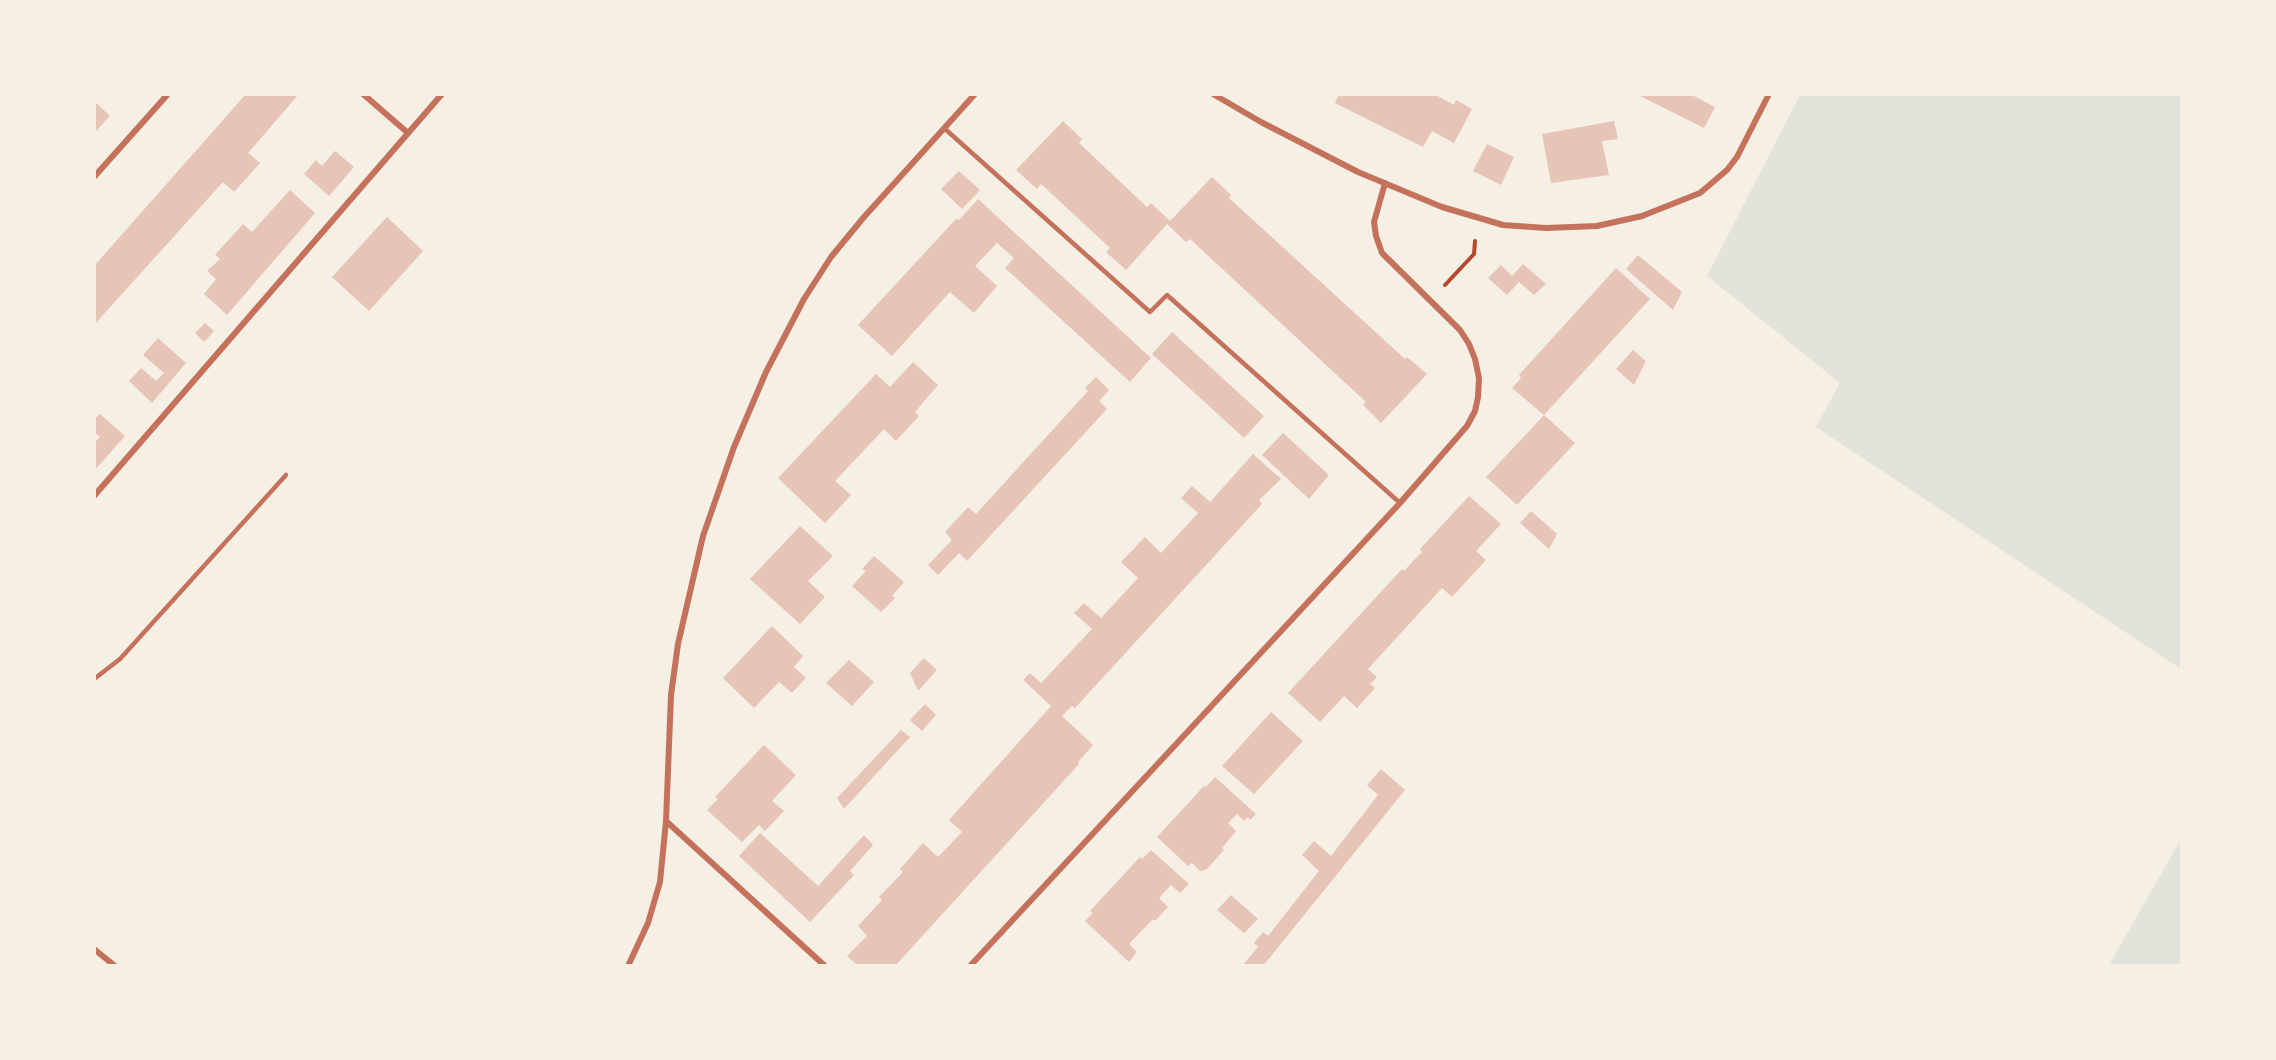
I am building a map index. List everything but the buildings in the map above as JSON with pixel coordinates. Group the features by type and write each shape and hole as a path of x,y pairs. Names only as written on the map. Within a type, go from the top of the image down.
{"street":[{"path":"94,177 168,94"},
{"path":"363,94 408,133"},
{"path":"94,496 442,94"},
{"path":"627,966 648,923 660,882 666,821 669,715 678,644 703,536 734,447 766,372 818,277 864,217 975,94"},
{"path":"1213,94 1326,156 1442,207 1503,225 1569,228 1597,226 1642,216 1700,193 1727,170 1737,157 1769,94"},
{"path":"970,966 1400,503 1467,426 1475,411 1479,378 1469,344 1460,330 1382,253 1376,237 1374,222 1385,183"},
{"path":"666,821 825,966"},
{"path":"94,949 115,966"}],"lane":[{"path":"944,128 1150,312 1167,295 1400,503"},
{"path":"94,679 120,659 286,476"}],"path":[{"path":"1431,301 1474,254 1475,240"}],"shaded area":[{"path":"1800,95 2181,95 2181,669 1816,427 1840,383 1707,276"},
{"path":"2181,839 2181,965 2109,965"}]}
